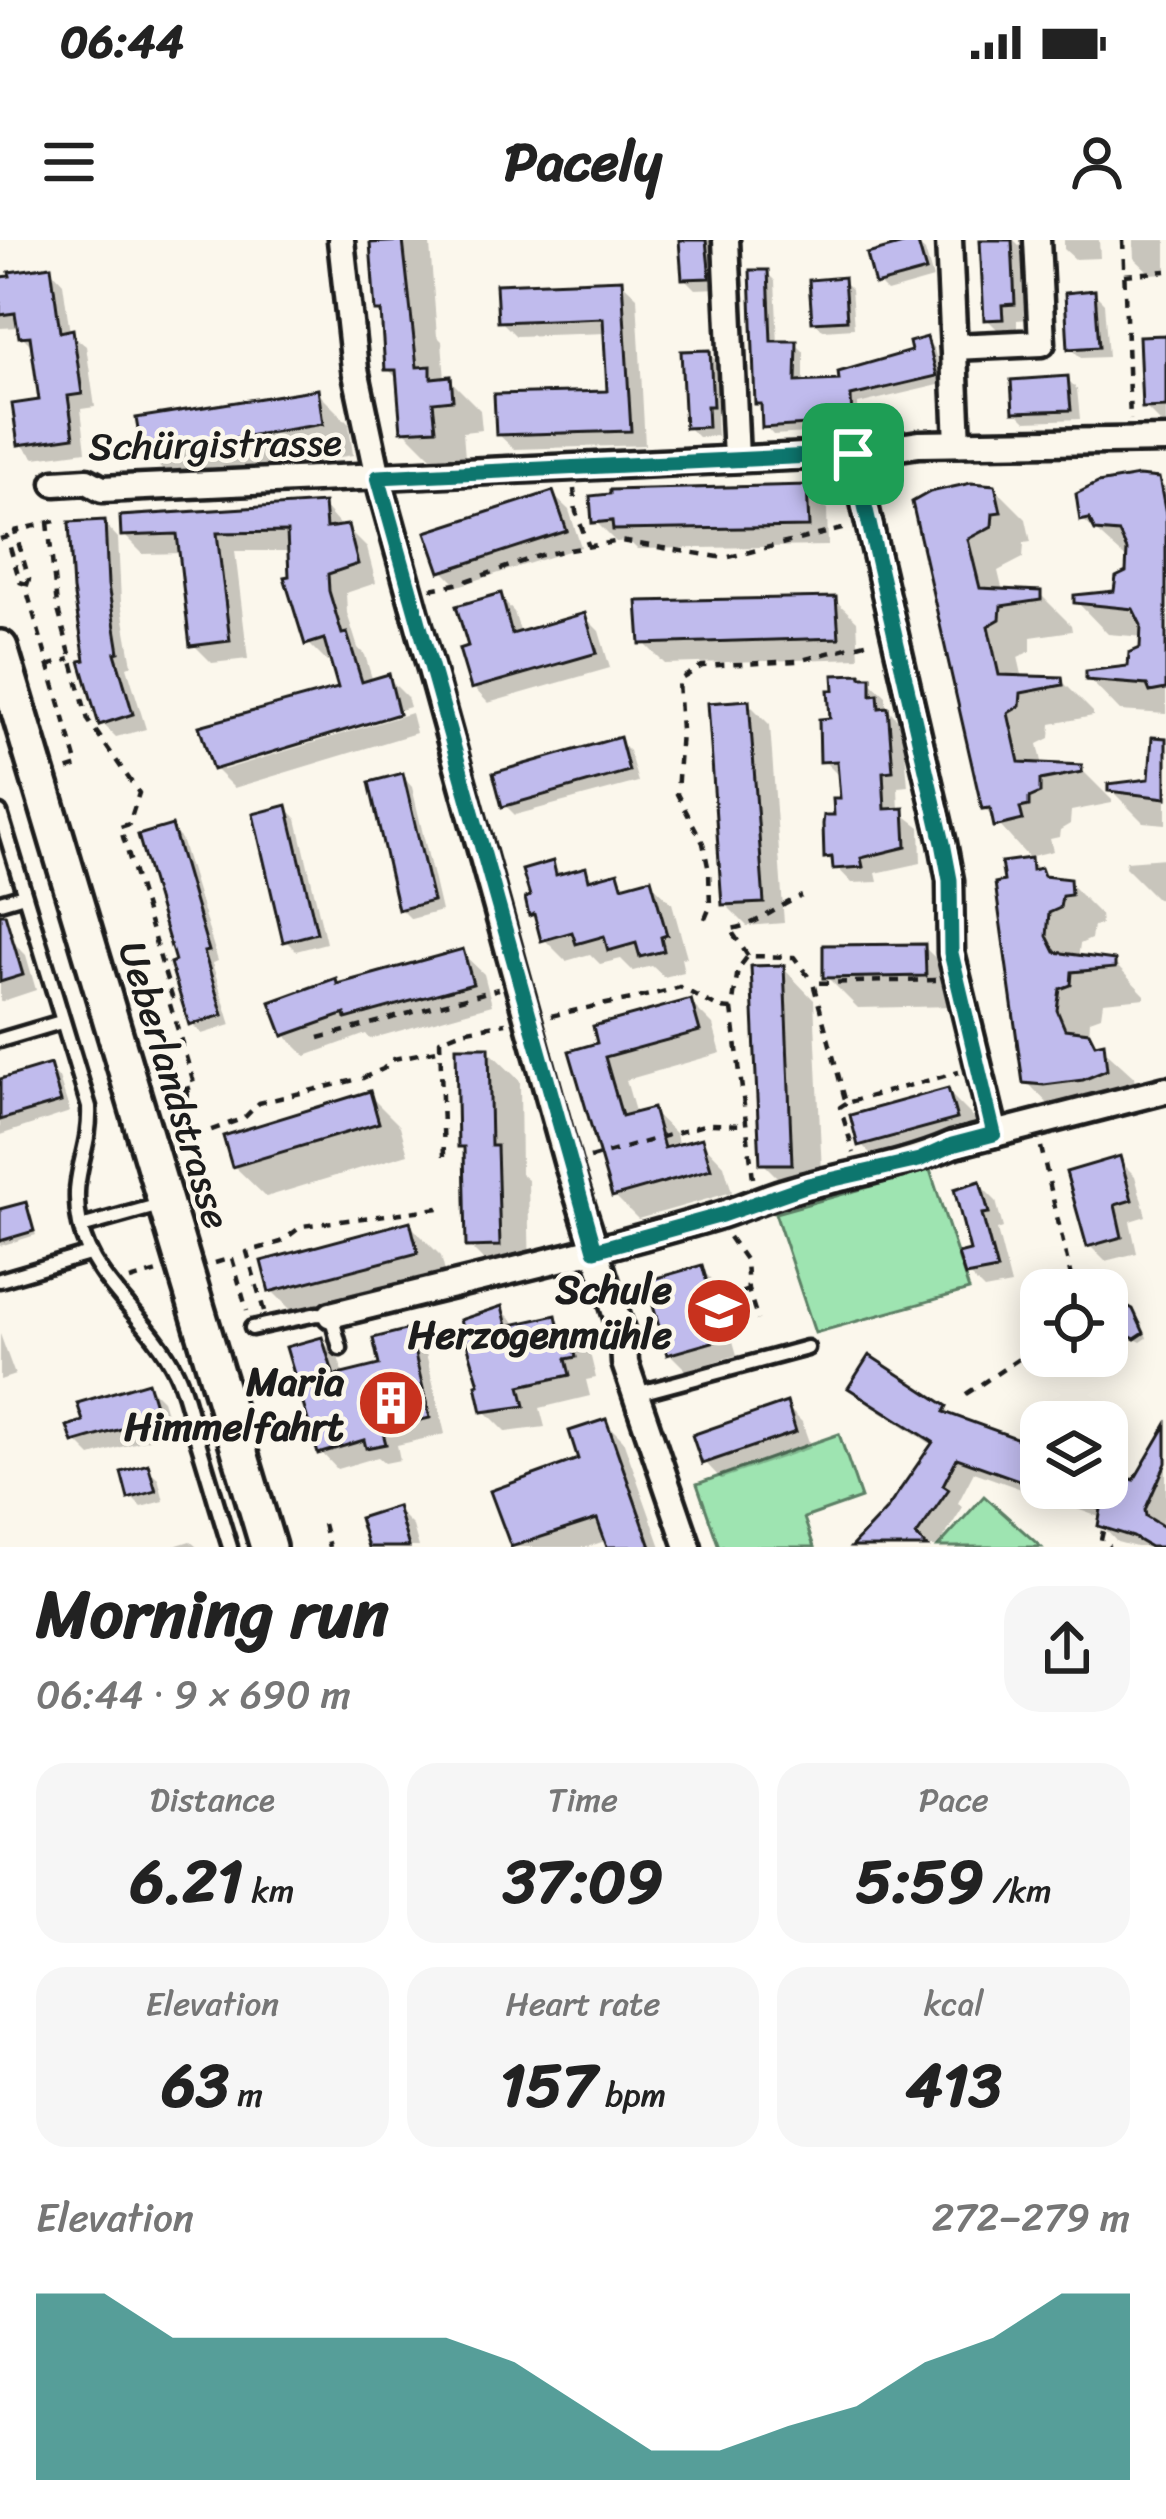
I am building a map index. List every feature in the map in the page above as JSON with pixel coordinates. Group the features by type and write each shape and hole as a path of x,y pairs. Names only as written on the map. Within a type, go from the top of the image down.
{"street":[{"path":"341,240 355,369 378,477 568,1165 624,1340 626,1363 688,1547"},
{"path":"726,240 736,458"},
{"path":"950,240 958,442"},
{"path":"954,347 1042,343 1037,240"},
{"name":"Schürgistrasse","path":"55,483 88,481 102,489 853,454 958,442 1166,440"},
{"path":"853,454 943,843 950,880 951,953 994,1134"},
{"name":"Ueberlandstrasse","path":"0,648 179,1200 268,1547"},
{"path":"331,1315 595,1250 722,1215 759,1199 919,1160 952,1145 1166,1090"}],"lane":[{"path":"0,813 7,864 24,895 89,1107 90,1133 74,1190 80,1227 89,1254 110,1286 160,1344 178,1374 230,1547"},
{"path":"0,902 24,895"},
{"path":"0,1040 61,1022"},
{"path":"80,1227 179,1200"},
{"path":"0,1280 89,1254"},
{"path":"252,1328 331,1315 340,1348"},
{"path":"636,1394 807,1348"}],"path":[{"path":"1123,240 1130,424"},
{"path":"1124,275 1166,271"},
{"path":"572,476 576,512 589,547"},
{"path":"64,770 78,766 15,531 51,522 51,573 88,720 139,793 129,824 120,827 195,1086 180,1091 164,1041 146,1046"},
{"path":"422,590 461,583 541,555 620,542 724,558 857,525"},
{"path":"0,539 7,537 20,582 27,584"},
{"path":"705,919 710,907 703,843 676,794 681,730 678,681 702,666 798,661 883,638"},
{"path":"48,666 70,659"},
{"path":"748,956 730,928 765,919 780,905 802,896"},
{"path":"748,956 794,957 813,983 846,1103"},
{"path":"748,956 738,968 732,1010 749,1160 759,1199"},
{"path":"813,983 945,980"},
{"path":"319,1038 503,987"},
{"path":"540,1019 680,987 718,1008 732,1010"},
{"path":"444,1156 440,1040 513,1022"},
{"path":"193,1137 244,1118 259,1102 363,1078 383,1070 394,1059 437,1050"},
{"path":"856,1160 840,1108 846,1103 965,1070"},
{"path":"179,1200 208,1191 186,1106 188,1088"},
{"path":"568,1165 707,1124 747,1125"},
{"path":"1039,1136 1069,1269"},
{"path":"266,1316 247,1252 281,1242 302,1226 447,1207"},
{"path":"722,1215 733,1248 746,1261 748,1290 758,1320"},
{"path":"209,1264 232,1258 252,1328"},
{"path":"127,1281 157,1272"},
{"path":"722,1300 748,1290"},
{"path":"966,1394 1020,1358"},
{"path":"322,1524 329,1547"},
{"path":"1103,1531 1101,1540 1109,1547"}],"green space":[{"path":"930,1170 969,1290 815,1333 775,1213"},
{"path":"839,1434 861,1498 804,1518 814,1547 719,1547 697,1484"},
{"path":"984,1496 1041,1547 938,1547"}],"building":[{"path":"679,240 706,240 710,278 682,279"},
{"path":"917,240 926,271 875,285 867,254"},
{"path":"980,240 1012,240 1015,304 1002,305 1003,319 984,320"},
{"path":"403,241 417,367 431,366 431,378 451,376 453,400 433,402 436,429 401,431 396,370 385,370 370,243"},
{"path":"51,266 60,332 73,329 82,394 68,396 74,437 18,445 12,404 39,400 30,336 19,337 15,313 0,315 0,277"},
{"path":"750,270 768,270 771,341 797,341 796,382 839,380 838,372 911,351 909,342 927,337 937,376 851,396 852,422 762,428 761,404 755,404"},
{"path":"844,277 847,320 812,322 809,280"},
{"path":"622,279 631,431 496,435 494,394 607,391 603,318 498,322 496,284"},
{"path":"1095,290 1099,347 1068,349 1065,293"},
{"path":"1166,335 1166,407 1142,408 1139,336"},
{"path":"710,350 713,406 707,406 708,427 685,428 681,351"},
{"path":"1068,376 1071,410 1013,412 1011,380"},
{"path":"318,389 323,424 142,453 136,418"},
{"path":"1138,476 1159,478 1166,515 1166,689 1150,692 1147,685 1086,680 1086,671 1128,666 1129,653 1140,648 1141,625 1133,609 1074,603 1074,595 1114,591 1116,577 1126,572 1127,550 1119,533 1095,531 1089,519 1080,521 1076,494 1098,483"},
{"path":"971,483 995,485 1001,512 993,513 992,526 968,539 980,588 1041,591 1041,600 1001,606 1000,619 988,626 999,675 1062,677 1063,685 1021,693 1020,706 1008,713 1019,762 1082,765 1082,772 1040,780 1040,793 1029,798 1029,806 1020,808 1023,820 994,827 990,808 982,809 912,502 930,492"},
{"path":"807,485 809,527 613,530 612,521 592,523 590,496 610,494 610,490"},
{"path":"553,491 567,531 440,572 426,532"},
{"path":"324,503 326,528 348,525 358,564 328,574 342,634 347,633 362,682 389,674 399,714 213,770 199,726 338,688 324,639 305,645 284,577 289,576 287,532 217,533 230,641 190,646 177,534 121,536 120,516"},
{"path":"105,520 108,585 119,652 115,653 133,714 99,725 80,661 85,660 73,590 69,522"},
{"path":"501,593 512,634 585,613 597,653 471,689 459,649 468,646 456,606"},
{"path":"836,597 839,638 640,644 637,601"},
{"path":"833,675 871,677 871,695 878,694 879,708 888,707 893,771 883,772 885,809 904,808 906,847 861,858 863,867 833,869 832,857 824,858 823,824 824,815 834,815 833,798 840,798 837,761 820,762 819,719 830,718 828,690 834,690"},
{"path":"749,700 764,903 722,905 708,703"},
{"path":"620,737 629,771 502,807 493,773"},
{"path":"1152,737 1166,738 1166,798 1108,791 1108,784 1149,779"},
{"path":"403,773 433,901 398,910 369,782"},
{"path":"287,805 317,933 283,942 253,814"},
{"path":"172,825 223,1015 189,1025 138,835"},
{"path":"1031,858 1032,870 1041,868 1044,876 1070,879 1071,895 1062,896 1060,908 1049,913 1047,936 1055,952 1115,960 1115,968 1072,972 1071,985 1060,989 1057,1010 1065,1029 1089,1032 1095,1044 1104,1042 1107,1070 1083,1080 1023,1083 995,883 1004,881 1001,862"},
{"path":"553,861 556,875 586,867 589,880 618,872 622,886 651,878 667,935 661,937 664,951 640,957 636,943 608,951 604,936 576,944 572,932 541,941 534,914 529,916 525,898 530,896 522,870"},
{"path":"0,914 5,914 23,975 0,982"},
{"path":"925,944 926,976 823,978 823,945"},
{"path":"463,949 473,984 346,1019 345,1014 283,1036 270,1002 336,978 337,984"},
{"path":"784,965 792,1164 760,1164 751,966"},
{"path":"691,999 700,1031 605,1057 622,1116 653,1108 664,1148 702,1138 711,1169 612,1197 569,1051 597,1043 593,1026"},
{"path":"456,1047 489,1047 500,1246 466,1247"},
{"path":"50,1064 61,1102 0,1120 0,1079"},
{"path":"948,1088 957,1119 858,1146 850,1115"},
{"path":"370,1091 379,1123 232,1167 223,1136"},
{"path":"1120,1156 1132,1200 1115,1205 1122,1237 1087,1247 1066,1172"},
{"path":"980,1181 989,1213 982,1214 997,1270 965,1276 958,1254 970,1251 954,1189"},
{"path":"26,1202 34,1231 0,1241 0,1209"},
{"path":"410,1221 418,1253 269,1292 261,1261"},
{"path":"702,1265 723,1339 667,1355 646,1281"},
{"path":"502,1306 507,1326 556,1315 559,1330 569,1328 576,1357 566,1359 570,1375 520,1386 525,1406 482,1412 460,1320"},
{"path":"1128,1306 1144,1333 1135,1339 1128,1336"},
{"path":"409,1329 430,1418 382,1429 386,1444 366,1448 364,1440 318,1454 286,1347 322,1337 334,1376 379,1365 373,1338"},
{"path":"869,1355 947,1406 944,1412 1020,1439 1020,1480 957,1458 943,1485 949,1489 916,1536 927,1547 851,1547 886,1510 933,1442 848,1388"},
{"path":"148,1382 159,1418 73,1443 67,1426 83,1421 77,1403"},
{"path":"787,1402 796,1432 702,1464 692,1435"},
{"path":"606,1419 651,1547 607,1547 597,1519 511,1547 490,1491 578,1459 569,1431"},
{"path":"1166,1425 1166,1463 1145,1510 1146,1516 1166,1528 1166,1547 1150,1547 1098,1526 1101,1509 1128,1509 1128,1478 1134,1480"},
{"path":"148,1464 156,1491 128,1499 121,1472"},
{"path":"397,1506 409,1547 368,1547 359,1518"}],"place":[{"name":"Schule Herzogenmühle","path":"719,1311"},
{"name":"Maria Himmelfahrt","path":"391,1403"}],"route":[{"path":"853,454 943,843 950,880 951,953 994,1134 919,1160 808,1185 595,1250 378,477 853,454"}]}
